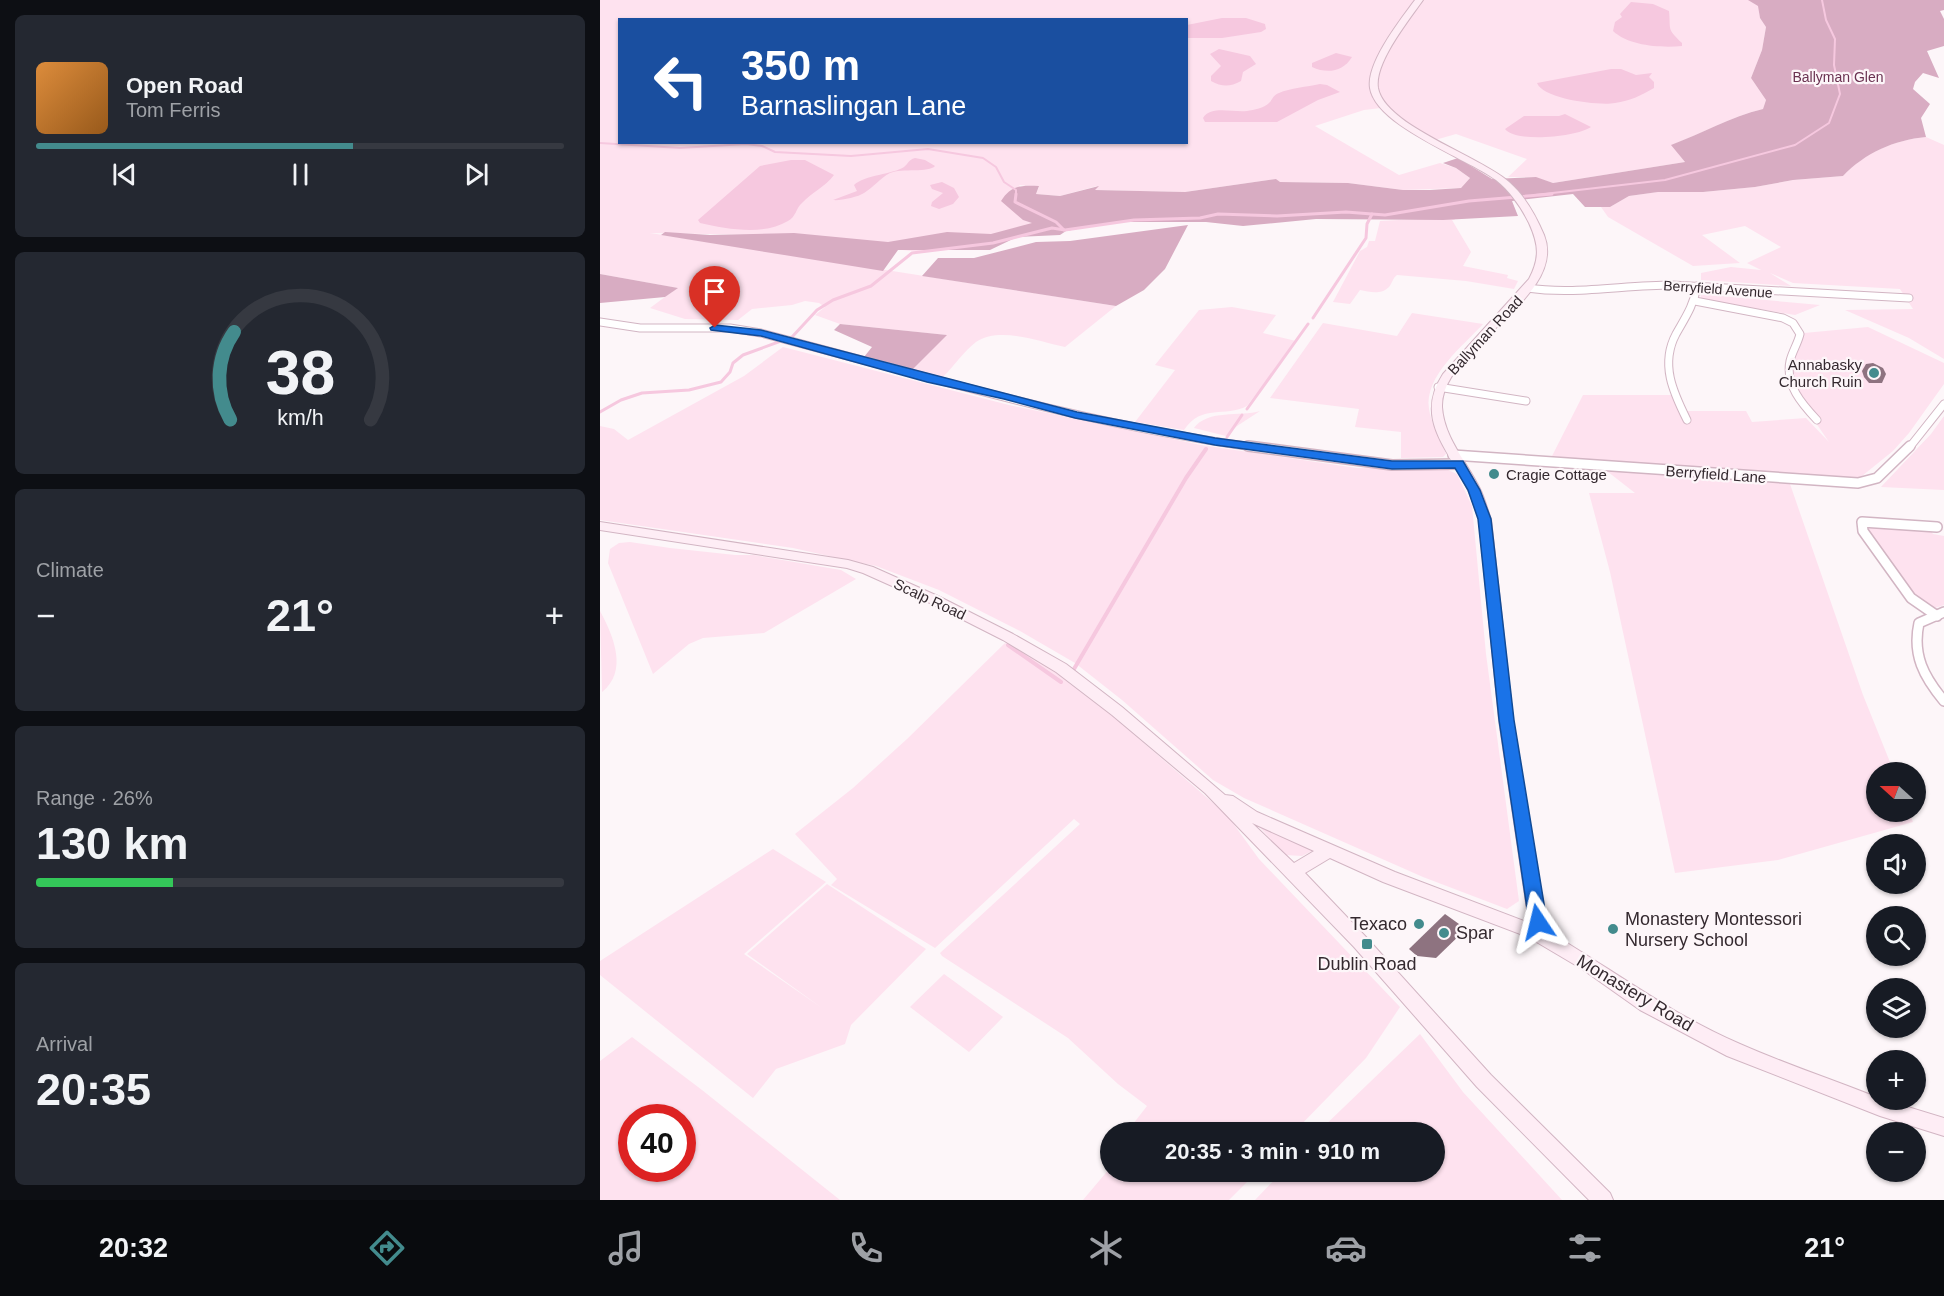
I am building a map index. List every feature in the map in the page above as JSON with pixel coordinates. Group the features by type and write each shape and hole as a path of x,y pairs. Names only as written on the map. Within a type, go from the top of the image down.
{"street":[{"name":"Ballyman Road","path":"1419,0 1395,33 1378,70 1373,86 1376,97 1395,119 1479,165 1514,190 1533,219 1544,248 1539,269 1527,288 1438,387 1435,402 1438,417 1456,459 1474,490 1485,519 1506,720 1538,922 1534,932"},
{"name":"Berryfield Avenue","path":"1527,288 1555,292 1633,285 1697,286 1909,298"},
{"path":"1687,420 1671,386 1667,355 1675,335 1695,301 1697,286"},
{"path":"1695,301 1772,315 1793,323 1800,334 1790,362 1789,384 1799,402 1816,420"},
{"path":"600,322 640,328 730,328 787,340 1075,415 1215,442 1392,465 1456,459"},
{"path":"1438,387 1526,401"},
{"name":"Berryfield Lane","path":"1456,459 1840,483 1871,482 1922,433 1944,404"},
{"path":"1937,527 1862,522 1863,531 1911,598 1940,614"},
{"name":"Scalp Road","path":"600,526 825,560 868,570 956,611 1061,668 1117,711 1210,789"},
{"path":"1940,614 1919,623 1914,639 1917,661 1924,676 1944,701"},
{"path":"1210,789 1360,942 1484,1081 1603,1200"},
{"name":"Monastery Road","path":"1210,789 1251,816 1389,877 1534,932 1588,964 1646,1004 1733,1050 1880,1107 1944,1126"},
{"path":"1293,872 1330,850"}],"shaded area":[{"path":"600,0 1771,0 1759,10 1760,18 1766,27 1762,50 1751,78 1766,100 1763,109 1672,145 1685,162 1553,183 1534,177 1508,177 1527,159 1456,134 1435,140 1381,108 1364,110 1315,126 1399,175 1440,163 1456,168 1470,178 1461,188 1403,190 1348,183 1279,182 1276,179 1185,192 1094,190 1097,186 1060,196 1036,194 1039,187 1019,185 1044,222 954,246 921,252 763,235 650,233 1116,306 1065,347 1008,335 986,337 976,342 963,354 943,377 912,370 946,335 840,324 815,315 825,307 819,303 805,301 792,305 752,309 738,320 685,319 650,308 677,288 600,274"},
{"path":"1631,2 1653,4 1669,11 1670,28 1682,46 1665,47 1636,43 1613,31 1615,22 1622,17 1620,14"},
{"path":"1222,18 1246,18 1265,24 1266,29 1261,32 1222,38 1188,38 1188,25"},
{"path":"1219,49 1250,56 1256,64 1243,72 1241,81 1237,83 1226,86 1215,83 1211,81 1211,76 1221,66 1210,54"},
{"path":"1336,53 1352,57 1339,69 1329,71 1312,67 1312,63"},
{"path":"1621,69 1636,75 1652,73 1649,77 1654,82 1654,88 1626,101 1607,104 1560,97 1541,89 1537,83"},
{"path":"1320,84 1340,92 1318,100 1277,122 1205,122 1203,118 1217,111 1250,111 1267,105 1279,93"},
{"path":"1565,114 1591,127 1573,134 1546,137 1521,136 1505,129 1524,116"},
{"path":"1926,137 1944,145 1944,359 1909,338 1845,310 1913,309 1900,289 1793,283 1770,273 1791,286 1701,280 1701,273 1731,267 1761,270 1747,263 1781,247 1745,226 1702,235 1740,263 1693,266 1608,217 1601,207 1610,207 1629,196 1657,192 1703,192 1843,176 1860,161 1880,149 1902,141"},
{"path":"915,158 925,160 935,166 890,173 868,191 853,197 833,200 857,191 854,185 859,182 904,167"},
{"path":"791,160 805,160 834,175 798,207 791,219 778,226 756,230 733,229 700,223 698,220 760,166"},
{"path":"942,182 954,188 959,197 953,204 939,209 931,206 932,202 943,193 932,189 930,185"},
{"path":"1452,214 1455,220 1452,220 1471,252 1463,266 1508,275 1507,278 1518,281 1514,289 1466,281 1397,275 1389,287 1382,291 1360,290 1350,304 1333,302 1360,251 1367,247 1369,241 1375,241 1380,221 1437,218"},
{"path":"1700,294 1820,305 1795,315 1702,300"},
{"path":"1232,307 1276,315 1263,333 1296,341 1247,406 1198,417 1184,430 1135,422 1175,370 1155,365 1199,310"},
{"path":"1412,313 1483,324 1447,362 1439,373 1429,397 1433,424 1446,454 1443,457 1401,458 1401,432 1355,427 1359,409 1270,398 1323,323 1397,336"},
{"path":"1868,327 1944,363 1944,384 1909,433 1893,451 1862,476 1864,479 1551,458 1583,395 1671,395 1686,411 1746,411 1752,422 1806,418 1829,442 1797,391 1792,364 1796,349 1804,333"},
{"path":"783,347 1009,405 1201,445 1357,468 1446,469 1457,474 1472,506 1486,654 1519,901 1507,909 1423,877 1244,798 1213,780 1122,700 1075,663 1020,631 939,590 876,566 793,548 600,520 600,426 614,429 628,440 744,376"},
{"path":"1260,411 1226,436 1194,428 1207,418"},
{"path":"1944,416 1944,490 1881,487 1931,434"},
{"path":"1603,468 1790,484 1863,695 1890,762 1866,762 1866,822 1913,822 1778,860 1675,873 1610,572 1589,493 1635,493"},
{"path":"1869,527 1930,530 1933,534 1944,536 1944,605 1935,608 1917,598 1869,531"},
{"path":"630,542 735,555 754,555 841,570 856,579 764,633 703,638 689,644 653,674 608,563 610,549 619,543"},
{"path":"600,611 610,632 616,653 615,674 610,684 602,692"},
{"path":"1005,643 1047,666 1115,718 1227,815 1259,859 1400,1007 1366,1058 1304,1122 1135,1122 1147,1106 1118,1084 1068,1038 940,953 1080,824 1074,819 935,948 831,885 837,879 795,834 853,788 907,739"},
{"path":"1251,818 1316,849 1302,856 1285,855"},
{"path":"773,849 826,882 744,954 822,1008 747,954 827,884 926,949 851,1025 845,1044 776,1069 753,1098 600,975 600,961"},
{"path":"944,974 1003,1017 969,1052 910,1007"},
{"path":"1420,1034 1463,1092 1562,1200 1255,1200 1272,1182 1445,1182 1445,1122 1328,1122"},
{"path":"632,1037 840,1200 600,1200 600,1061"},
{"path":"1100,1180 1100,1182 1247,1182 1229,1200 1083,1200"}],"green space":[{"name":"Ballyman Glen","path":"1748,0 1944,0 1944,10 1940,11 1944,19 1944,46 1927,51 1939,78 1923,73 1915,82 1913,89 1930,104 1921,118 1926,137 1903,141 1870,154 1843,176 1703,192 1658,192 1629,196 1610,207 1585,207 1573,194 1512,201 1518,216 1443,220 1316,219 1243,226 1206,222 1117,222 1066,231 1060,235 1017,237 990,250 898,250 883,271 661,235 665,232 710,235 794,233 888,242 947,232 991,234 1032,223 1023,220 1001,201 1017,187 1039,186 1036,194 1060,196 1099,186 1095,190 1185,192 1276,179 1280,182 1348,183 1403,190 1430,190 1461,188 1470,178 1456,168 1443,163 1458,158 1492,179 1536,177 1553,183 1685,162 1671,145 1763,109 1766,100 1751,78 1762,50 1766,27 1760,18 1758,6"},
{"path":"1188,225 1165,269 1144,290 1116,306 922,276 938,258 974,258 1036,242 1070,241"},
{"path":"600,274 678,288 665,297 600,303"},
{"path":"840,324 947,335 912,370 864,357 872,347 834,330"}],"building":[{"name":"Annabasky Church Ruin","path":"1873,363 1883,368 1886,374 1882,383 1869,383 1864,377 1862,371 1866,364"},
{"name":"Spar","path":"1445,914 1466,929 1436,958 1417,956 1409,949"}],"waterway":[{"path":"1535,195 1665,180 1795,145 1829,123 1840,94 1834,65 1835,39 1826,20 1822,0"},
{"path":"600,143 680,148 746,144 762,146 775,152 851,156 928,149 983,158 996,167 1004,182 1016,190 1016,194"},
{"path":"1016,194 1015,202 1056,222 1064,230"},
{"path":"1372,214 1385,215 1469,201 1552,194"},
{"path":"1064,230 1134,220 1200,218 1218,214 1277,216 1346,212 1372,214"},
{"path":"1313,318 1366,238 1367,224 1372,214"},
{"path":"600,412 621,400 642,393 689,390 721,382 730,372 733,363 743,355 792,337 817,310 833,300 871,286 912,253 993,243 1052,228 1064,230"},
{"path":"1247,409 1308,324"},
{"path":"1227,437 1242,415"},
{"path":"1074,669 1186,478 1206,449"},
{"path":"1008,645 1061,682"}],"place":[{"name":"Annabasky Church Ruin","path":"1874,373"},
{"name":"Cragie Cottage","path":"1494,474"},
{"name":"Texaco","path":"1419,924"},
{"name":"Monastery Montessori Nursery School","path":"1613,929"},
{"name":"Spar","path":"1444,933"},
{"name":"Dublin Road","path":"1367,944"}],"route":[{"path":"715,328 761,333 1075,415 1215,442 1284,453 1392,465 1459,464 1474,490 1485,519 1506,720 1538,922"}]}
